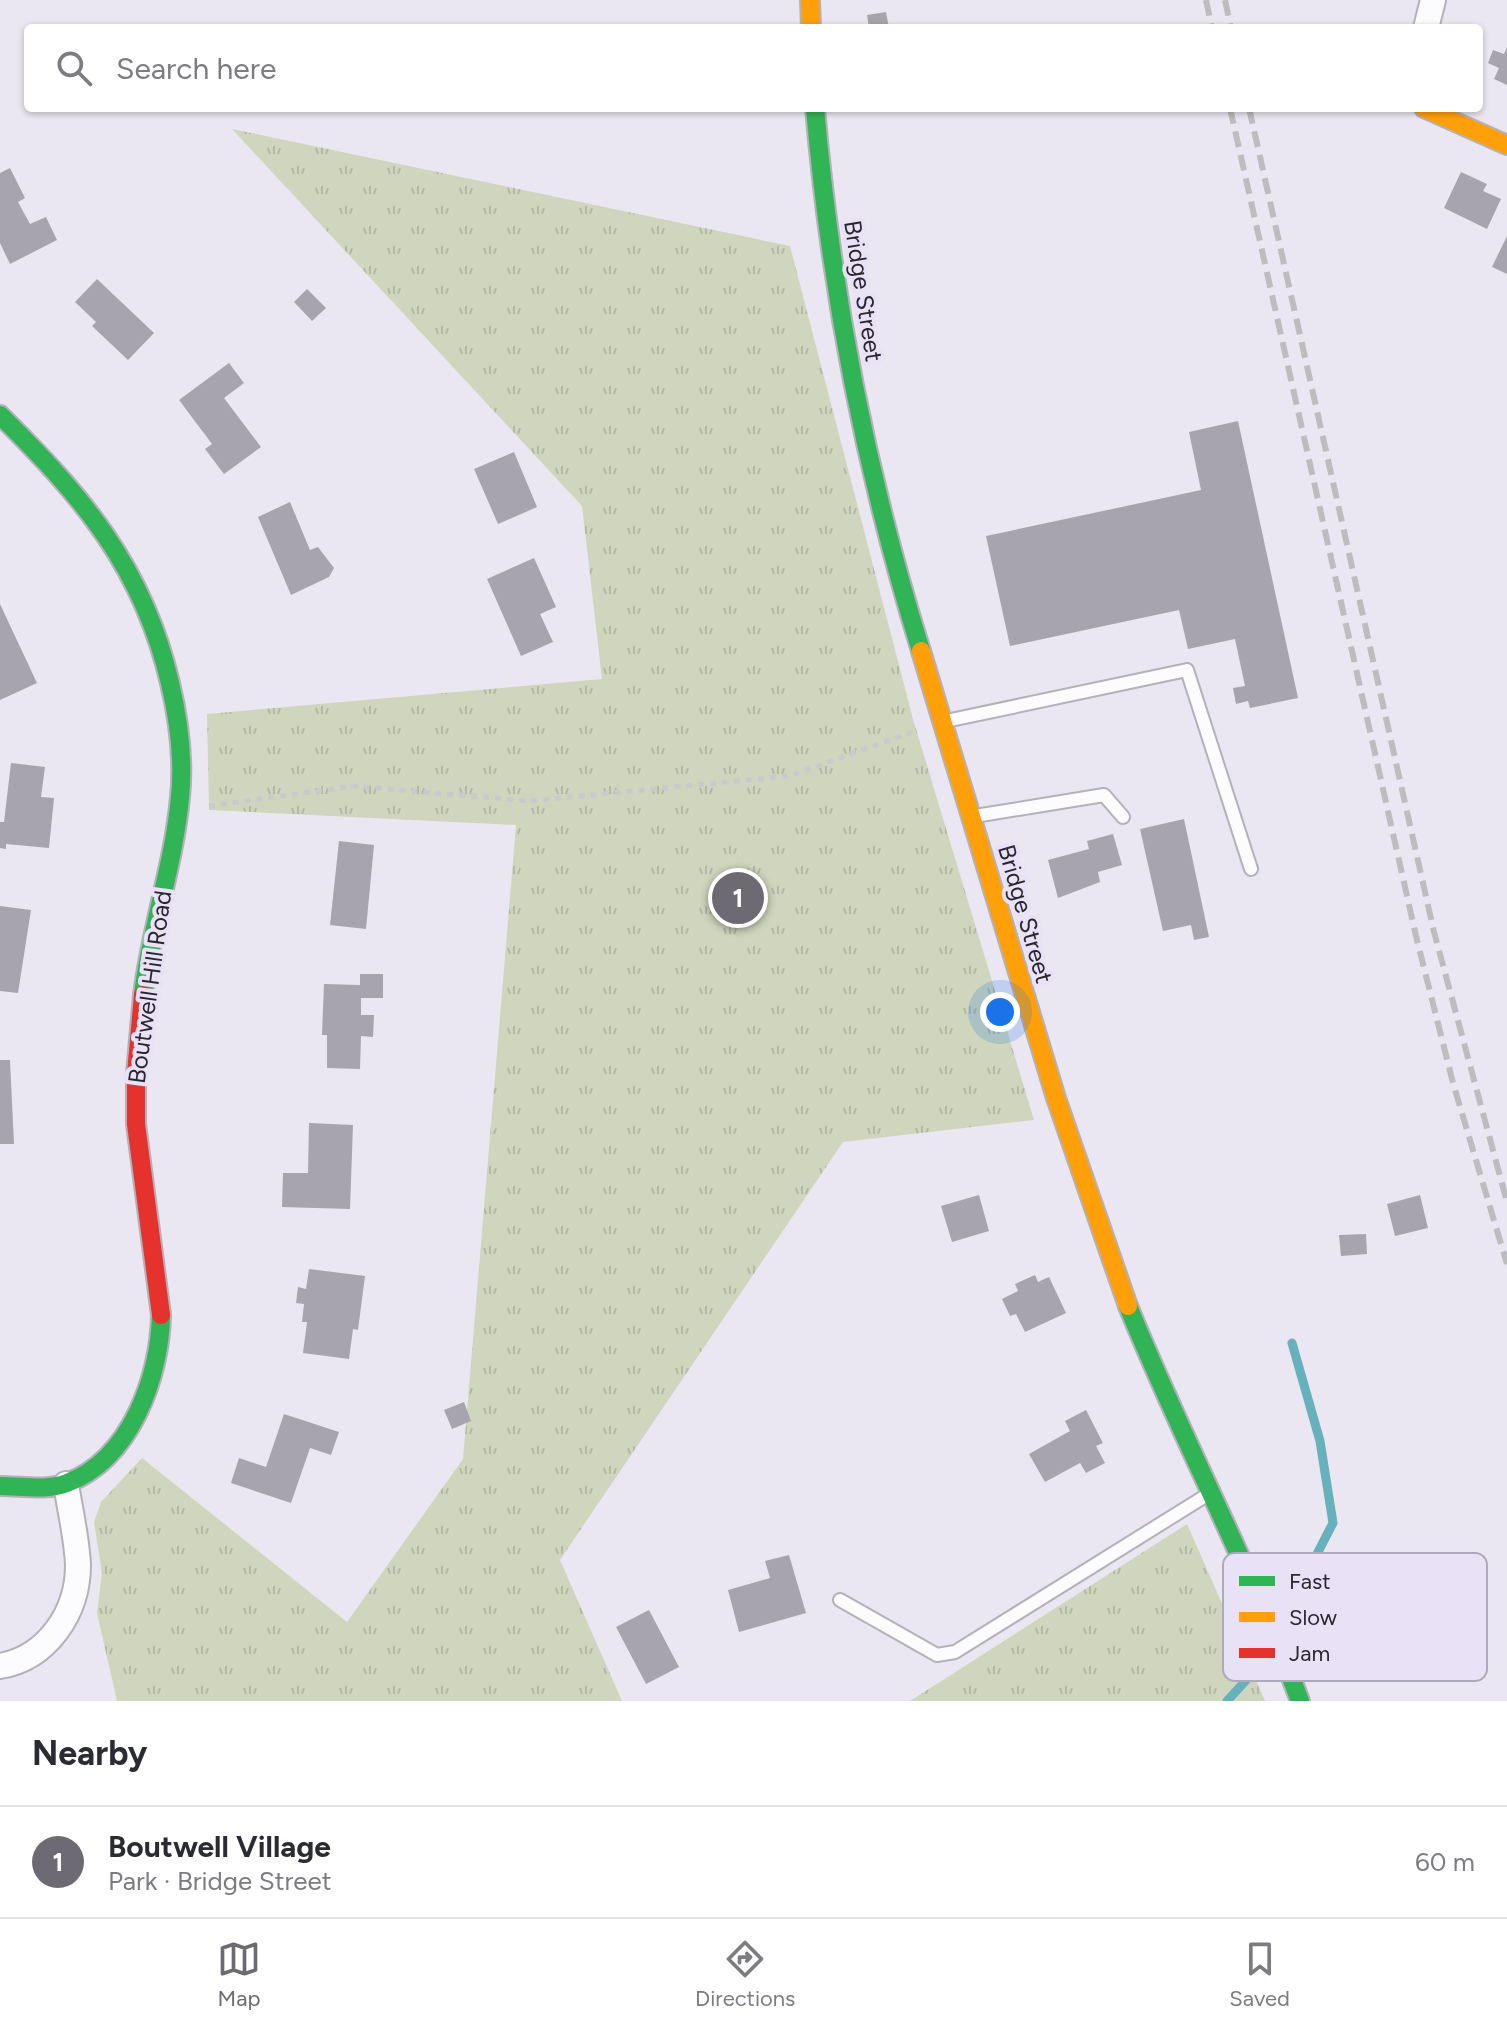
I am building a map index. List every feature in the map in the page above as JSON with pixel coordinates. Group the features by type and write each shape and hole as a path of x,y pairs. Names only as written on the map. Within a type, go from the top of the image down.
{"main road":[{"path":"810,0 811,24"},
{"name":"Bridge Street","path":"815,112 821,181 842,331 882,516 1018,978 1099,1226 1153,1370 1238,1553"},
{"path":"1433,112 1507,145"},
{"name":"Boutwell Hill Road","path":"0,415 91,511 117,547 139,592 163,662 178,720 184,768 180,810 152,935 135,1092 141,1177 161,1290 161,1347 146,1395 120,1436 97,1465 66,1484"},
{"path":"0,1486 66,1484"},
{"name":"Bridge Street","path":"1293,1681 1300,1701"}],"street":[{"path":"1427,24 1433,0"},
{"path":"0,1666 17,1663 50,1642 72,1604 78,1566 66,1484"}],"lane":[{"path":"943,722 1187,670 1251,869"},
{"path":"972,816 1104,795 1123,817"},
{"path":"840,1600 937,1655 955,1652 1210,1493"}],"path":[{"path":"180,810 354,786 529,801 789,776 943,722"}],"green space":[{"path":"232,129 790,246 913,719 1034,1120 843,1142 560,1560 622,1701 117,1701 97,1613 102,1573 94,1522 101,1502 142,1458 347,1622 463,1459 516,825 209,810 207,714 602,679 582,506"},
{"path":"1187,1524 1223,1606 1223,1681 1256,1681 1265,1701 910,1701"}],"building":[{"path":"886,12 888,24 868,24 867,15"},
{"path":"1507,47 1507,85 1494,79 1499,68 1488,63 1493,50 1504,54"},
{"path":"10,168 25,198 18,202 30,224 46,217 57,240 10,264 0,243 0,173"},
{"path":"1461,172 1487,184 1483,191 1501,199 1487,229 1444,208"},
{"path":"1507,236 1507,274 1492,267"},
{"path":"97,279 154,333 128,360 92,326 96,322 75,302"},
{"path":"307,289 326,308 312,321 294,302"},
{"path":"229,363 244,383 224,398 261,447 224,474 205,449 212,444 179,400"},
{"path":"1238,421 1298,698 1250,708 1248,701 1236,704 1233,688 1245,686 1235,639 1188,649 1179,610 1010,646 986,536 1201,490 1189,432"},
{"path":"514,452 537,507 498,524 474,469"},
{"path":"290,502 310,550 318,547 334,568 329,577 291,595 258,517"},
{"path":"534,558 556,607 540,614 553,642 521,656 487,579"},
{"path":"0,604 37,683 0,700"},
{"path":"11,763 45,767 41,797 54,798 49,848 6,844 6,849 0,848 0,822 4,822"},
{"path":"1184,819 1209,937 1194,940 1191,925 1163,931 1140,829"},
{"path":"1113,834 1122,865 1098,872 1100,882 1058,898 1048,860 1089,849 1087,841"},
{"path":"339,841 374,845 366,929 330,925"},
{"path":"0,906 31,910 18,993 0,991"},
{"path":"360,974 383,974 383,998 361,998 361,1015 374,1015 373,1037 361,1036 360,1069 327,1068 327,1035 322,1035 324,984 360,985"},
{"path":"0,1060 10,1060 14,1144 0,1144"},
{"path":"309,1123 353,1125 350,1209 282,1207 283,1173 308,1173"},
{"path":"979,1195 989,1231 952,1242 941,1206"},
{"path":"1420,1195 1428,1228 1395,1236 1387,1204"},
{"path":"1366,1234 1367,1254 1341,1256 1339,1235"},
{"path":"309,1269 365,1276 358,1330 353,1329 349,1359 303,1353 307,1322 302,1322 304,1304 296,1303 298,1287 306,1289"},
{"path":"1035,1275 1038,1282 1049,1277 1066,1313 1025,1332 1016,1314 1010,1316 1002,1299 1018,1291 1015,1284"},
{"path":"464,1402 471,1421 452,1429 444,1410"},
{"path":"1086,1410 1103,1443 1096,1446 1105,1463 1086,1473 1080,1463 1045,1482 1029,1454 1070,1431 1065,1421"},
{"path":"284,1414 339,1432 331,1455 310,1448 291,1503 231,1483 239,1458 266,1467"},
{"path":"789,1555 806,1613 739,1632 728,1590 770,1578 765,1561"},
{"path":"649,1610 679,1667 646,1684 616,1627"}],"waterway":[{"path":"1292,1343 1320,1441 1333,1523 1318,1553"},
{"path":"1227,1701 1245,1681"}],"railway":[{"path":"1206,0 1211,24"},
{"path":"1225,0 1230,24"},
{"path":"1231,112 1416,936 1453,1083 1507,1264"},
{"path":"1250,112 1434,932 1507,1202"}],"traffic: fast":[{"path":"815,112 831,246 853,382 883,518 921,651"},
{"path":"0,415 58,475 106,536 144,604 170,683 180,740 180,797 143,995"},
{"path":"1128,1306 1238,1553"},
{"path":"0,1486 43,1487 67,1483 109,1455 125,1435 148,1389 155,1364 161,1315"},
{"path":"1292,1681 1300,1701"}],"traffic: slow":[{"path":"810,0 811,24"},
{"path":"1433,112 1507,145"},
{"path":"921,651 1056,1098 1128,1306"}],"traffic: jam":[{"path":"143,995 136,1074 136,1124 161,1315"}],"place":[{"name":"Boutwell Village","path":"738,898"}]}
